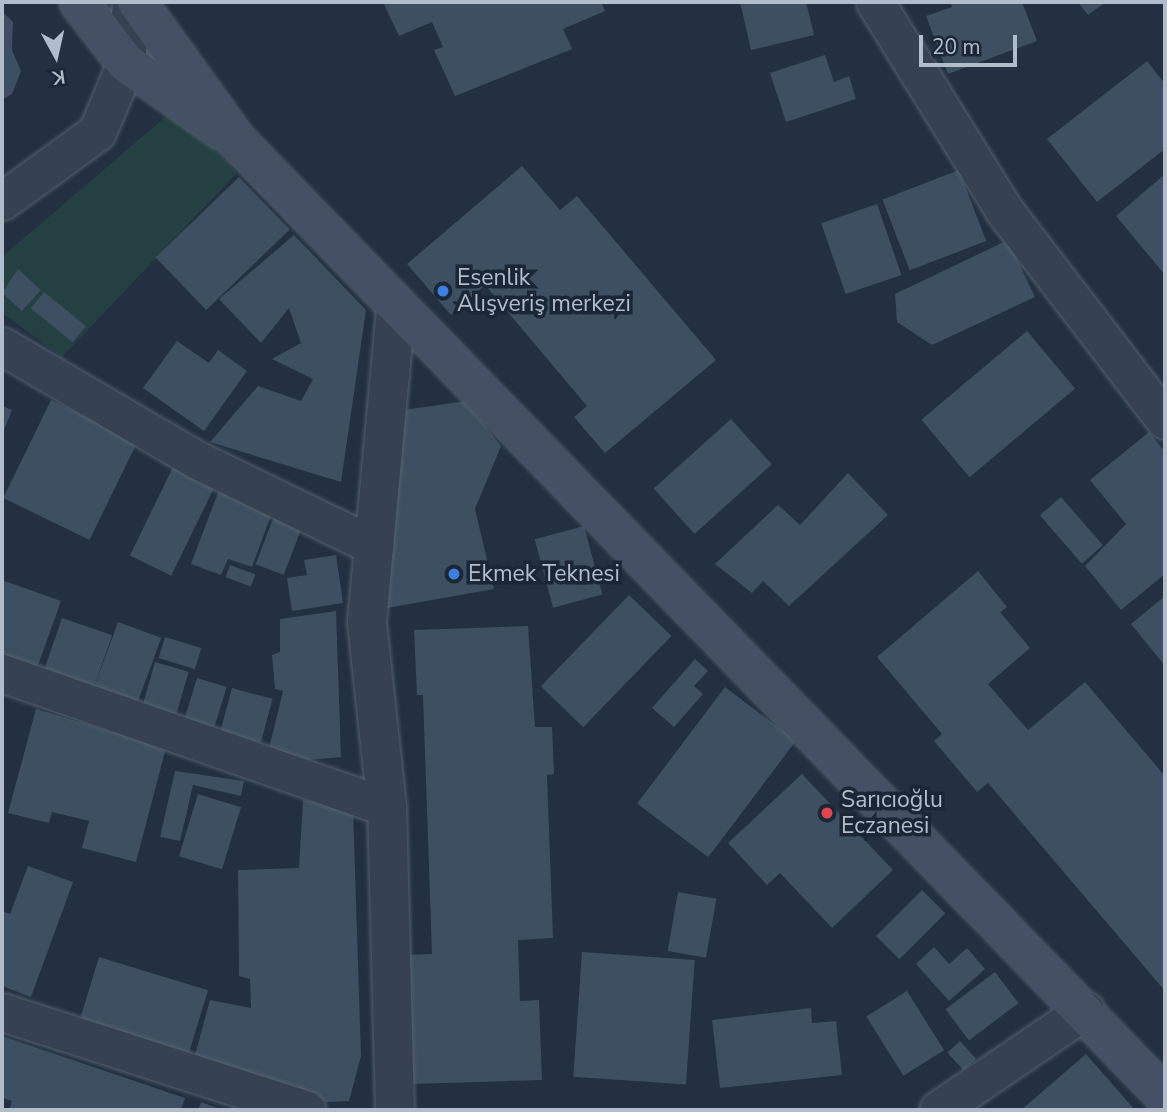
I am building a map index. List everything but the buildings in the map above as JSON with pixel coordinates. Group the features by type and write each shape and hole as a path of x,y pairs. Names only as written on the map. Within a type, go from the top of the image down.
{"main road":[{"path":"79,2 126,63 236,140"},
{"path":"134,2 236,140 396,307 1085,1010 1165,1096"}],"street":[{"path":"2,201 97,132 126,63 134,2"},
{"path":"875,2 1006,213 1165,420"},
{"path":"395,1110 387,807 367,622 396,307"},
{"path":"2,346 200,461 374,546"},
{"path":"2,673 387,807"},
{"path":"937,1110 1085,1010"},
{"path":"2,1012 307,1110"}],"green space":[{"path":"178,106 237,173 62,357 2,313 2,257"}],"place":[{"name":"Esenlik Alışveriş merkezi","path":"443,291"},
{"name":"Ekmek Teknesi","path":"454,574"},
{"name":"Sarıcıoğlu Eczanesi","path":"827,813"}]}
